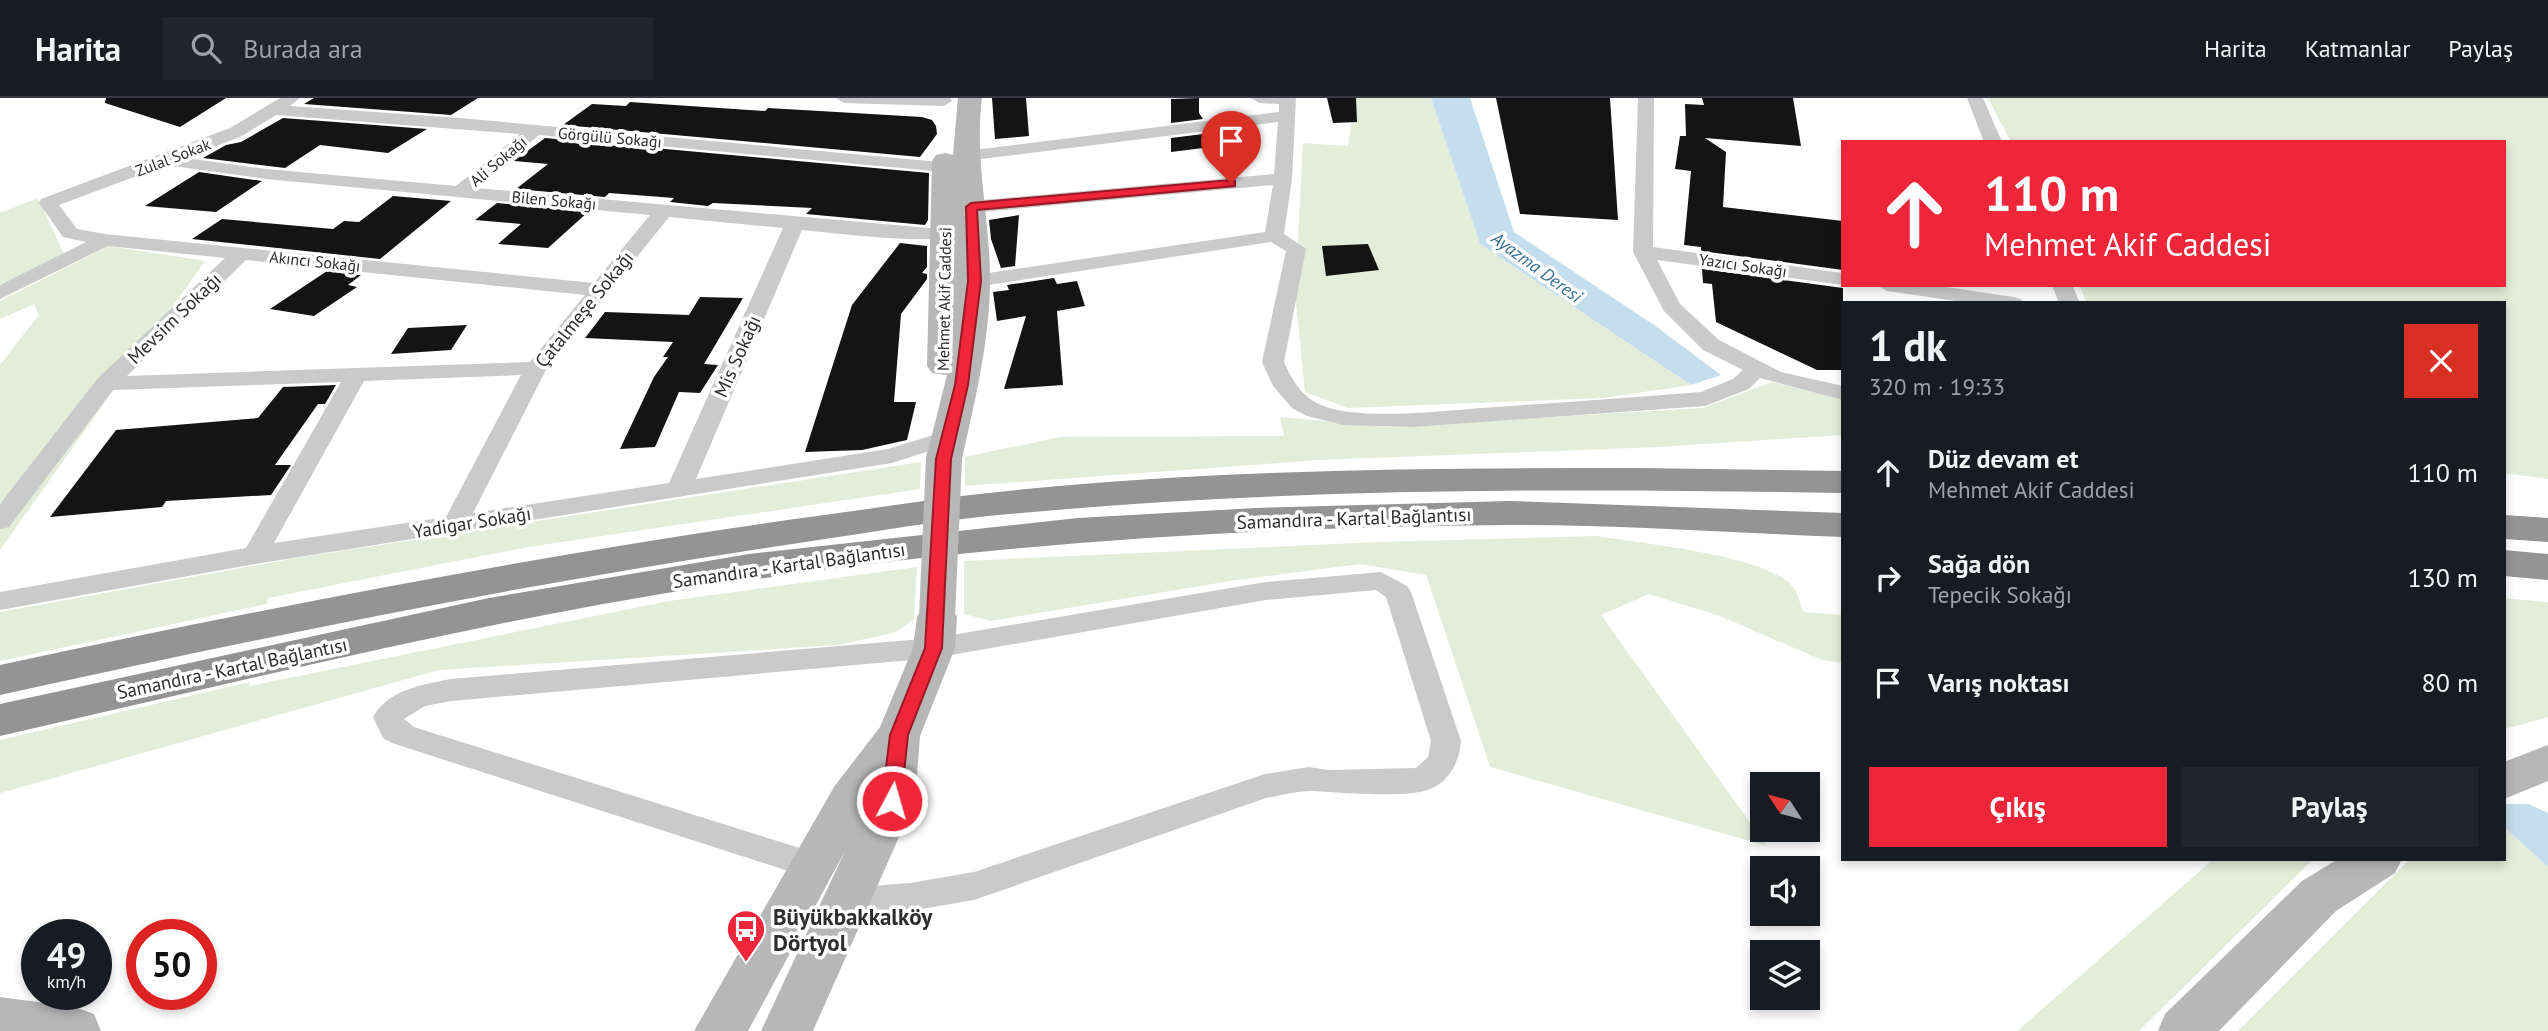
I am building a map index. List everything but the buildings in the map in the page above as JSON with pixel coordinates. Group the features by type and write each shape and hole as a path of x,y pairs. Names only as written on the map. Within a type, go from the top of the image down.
{"highway":[{"name":"Samandıra - Kartal Bağlantısı","path":"0,680 235,628 479,580 684,545 1015,502 1179,489 1343,482 1694,479 1841,482"},
{"name":"Samandıra - Kartal Bağlantısı","path":"0,720 489,612 748,567 1078,530 1256,520 1510,513 1841,525"},
{"path":"2506,527 2548,530"},
{"path":"2506,563 2548,567"}],"main road":[{"name":"Mehmet Akif Caddesi","path":"943,449 945,234 955,162 966,114 953,99"},
{"name":"Mehmet Akif Caddesi","path":"943,449 961,385 975,281 971,207 955,162"},
{"path":"787,1031 892,801 899,735 935,633 943,449"},
{"path":"720,1031 850,800 899,735"},
{"path":"2506,780 2548,762"},
{"path":"2184,1031 2319,896 2375,861"},
{"path":"0,1021 75,1031"}],"street":[{"name":"Zulal Sokak","path":"48,203 236,132 292,98"},
{"path":"844,98 953,99"},
{"path":"1259,98 1288,105"},
{"path":"1646,98 1643,252 1671,307 1711,345 1757,369 1774,377 1841,393"},
{"path":"1975,98 1992,140"},
{"path":"955,162 1288,105"},
{"path":"1275,236 1283,178 1288,105"},
{"name":"Görgülü Sokağı","path":"275,110 955,162"},
{"name":"Ali Sokağı","path":"460,192 535,130"},
{"name":"Bilen Sokağı","path":"164,161 266,174 901,233 945,234"},
{"path":"971,207 1283,178"},
{"name":"Akıncı Sokağı","path":"48,203 69,233 105,240 598,290"},
{"name":"Çatalmeşe Sokağı","path":"455,524 536,368 664,211"},
{"name":"Mis Sokağı","path":"679,489 795,223"},
{"path":"975,281 1275,236 1296,249 1273,362 1281,381 1300,403 1315,411 1343,418 1412,420 1704,399 1741,384 1757,369"},
{"path":"0,293 105,240"},
{"name":"Yazıcı Sokağı","path":"1643,252 1841,279"},
{"name":"Mevsim Sokağı","path":"0,521 106,383 241,254"},
{"path":"1901,287 2000,301"},
{"path":"106,383 536,368"},
{"path":"255,555 356,375"},
{"name":"Yadigar Sokağı","path":"0,601 255,555 943,449"},
{"path":"813,866 403,735 394,730 388,717 398,705 420,695 451,690 1266,591 1381,581 1398,593 1446,741 1446,758 1435,771 1422,779 1404,782 1328,782 1308,779 1265,786 974,886 909,897 846,902"}],"green space":[{"path":"1355,98 1431,98 1480,244 1691,385 1603,398 1348,408 1305,392 1295,293 1303,143 1348,146"},
{"path":"1988,98 2548,98 2548,479 2506,473 2506,301 2086,301 2080,287 2506,287 2506,140 2010,140"},
{"path":"38,198 64,254 0,285 0,213"},
{"path":"109,246 205,261 0,550 0,365 39,315 34,304 0,319 0,301"},
{"path":"1772,382 1841,399 1841,435 1659,447 1320,460 965,486 965,457 1060,437 1284,436 1280,417 1388,427 1702,408"},
{"path":"921,462 920,489 528,547 268,598 267,604 0,661 0,612 296,558"},
{"path":"1596,536 1701,552 1758,567 1779,576 1793,587 1804,612 1841,615 1841,663 1822,660 1720,616 1649,594 1601,615 1750,822 1750,841 1490,767 1426,575 1360,564 1230,581 991,621 964,614 964,561 1379,542"},
{"path":"917,567 914,619 896,632 839,645 439,670 0,793 0,740 250,682 249,686 669,601"},
{"path":"2506,598 2548,602 2548,717 2506,728"},
{"path":"2506,829 2548,867 2548,1031 2238,1031 2408,861 2506,861"},
{"path":"2209,861 2311,861 2139,1031 2017,1031"}],"water":[{"name":"Ayazma Deresi","path":"1431,98 1470,98 1514,232 1654,325 1721,375 1691,385 1480,244"},
{"path":"2506,804 2529,804 2548,813 2548,867 2506,829"}],"place":[{"name":"Büyükbakkalköy Dörtyol","path":"746,963"}],"route":[{"path":"892,801 899,735 934,648 944,459 961,385 975,281 971,207 1231,183"}]}
